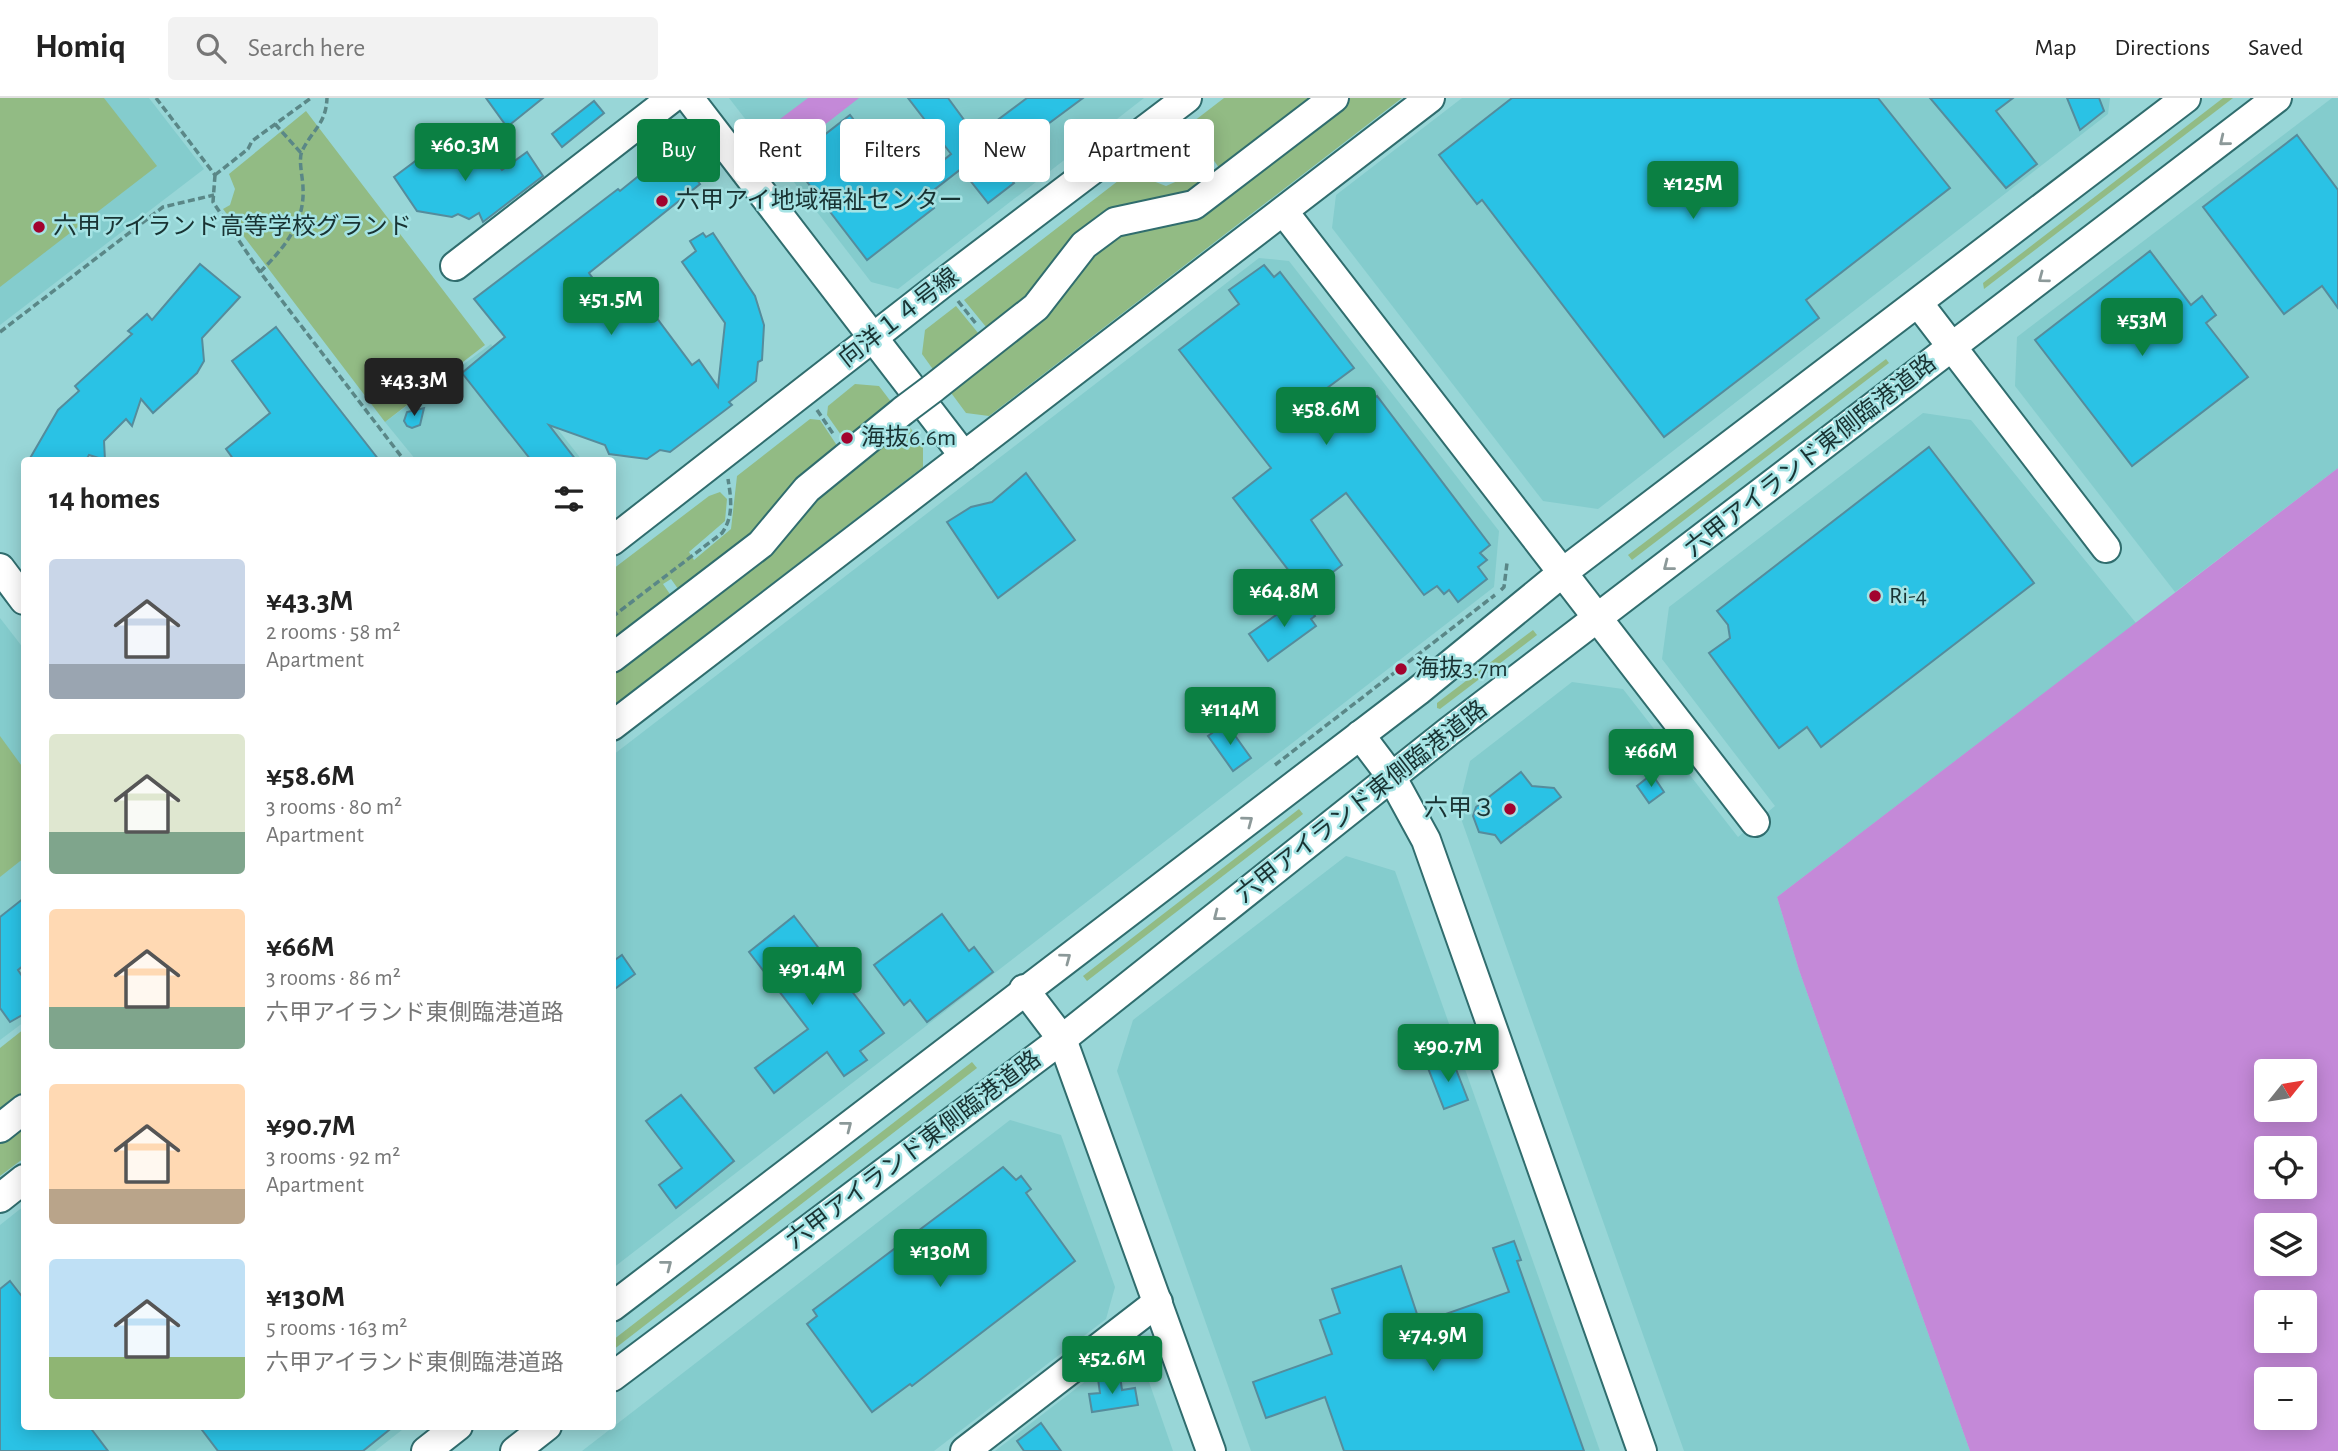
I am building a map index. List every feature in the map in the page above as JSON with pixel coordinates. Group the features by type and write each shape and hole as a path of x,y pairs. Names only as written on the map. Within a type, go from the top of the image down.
{"street":[{"path":"455,266 672,98"},
{"path":"689,98 964,456"},
{"name":"向洋１４号線","path":"616,538 1187,98"},
{"path":"616,655 761,544 807,489 847,454 1036,307 1084,245 1115,222 1194,205 1334,98"},
{"path":"616,723 1430,98"},
{"name":"六甲アイランド東側臨港道路","path":"616,1374 1062,1039 1391,776 2277,98"},
{"path":"616,1304 1024,989 1360,735 1562,573 1919,304 2180,100"},
{"path":"1284,212 1755,822"},
{"path":"1919,304 2106,548"},
{"path":"0,568 21,596"},
{"path":"1360,735 1391,776 1426,840 1642,1451"},
{"path":"1024,989 1062,1039 1211,1451"},
{"path":"0,1128 21,1111"},
{"path":"0,1198 21,1181"},
{"path":"965,1451 1158,1302"},
{"path":"426,1451 453,1430"},
{"path":"515,1451 542,1430"}],"path":[{"path":"156,98 215,175 213,202 260,272 402,457"},
{"path":"215,175 275,124 311,98"},
{"path":"301,153 326,116 327,98"},
{"path":"260,272 286,246 299,218 304,194 301,153 275,124"},
{"path":"0,332 163,207 214,195"},
{"path":"957,299 990,344"},
{"path":"814,407 847,454"},
{"path":"616,614 722,533 729,522 731,499 727,473"},
{"path":"1275,765 1504,587 1507,563"}],"shaded area":[{"name":"六甲アイランド高等学校グランド","path":"0,98 149,98 204,169 0,325"},
{"path":"729,98 1144,98 1117,119 1064,119 1064,160 1050,171 1050,119 959,119 959,182 1036,182 898,289 871,282 794,182 826,182 826,119 745,119"},
{"path":"808,98 859,98 826,124 826,119 780,119"},
{"path":"1462,98 2110,98 2108,114 1598,509 1543,501 1332,228 1336,195"},
{"path":"2332,98 2338,98 2338,468 2175,592 2015,386 2017,337"},
{"path":"1259,258 1289,261 1499,531 1494,587 616,1266 616,753"},
{"path":"491,344 580,457 414,457 385,422"},
{"path":"1923,413 1971,420 2136,623 1777,897 1799,970 1970,1451 1684,1451 1458,810 1470,761 1572,682 1623,689 1738,837 1775,806 1662,659 1669,607"},
{"path":"2338,468 2338,1451 1970,1451 1799,970 1777,897"},
{"path":"0,618 21,645 21,1024 0,1040"},
{"path":"1346,856 1395,871 1600,1451 1251,1451 1117,1071 1133,1020"},
{"path":"1010,1120 1061,1135 1115,1287 1106,1319 934,1451 582,1451 609,1430 616,1430 616,1425"},
{"path":"21,1208 21,1430 402,1430 375,1451 0,1451 0,1225"},
{"path":"1108,1364 1147,1376 1173,1451 995,1451"}],"green space":[{"name":"六甲アイランド高等学校グランド","path":"0,98 104,98 157,166 0,287"},
{"path":"1224,98 1324,98 1224,175 1214,161 1214,119 1197,119"},
{"path":"1343,98 1402,98 989,416 966,413 946,386 1101,239 1173,215"},
{"path":"2223,98 2233,98 1984,289 1983,283"},
{"path":"306,111 485,345 385,422 223,209 230,205 235,189 229,174"},
{"path":"1117,182 1156,182 1166,186 1175,182 1206,182 1209,186 1130,211 991,333 964,300"},
{"path":"956,306 983,339 937,375 922,354 925,330"},
{"path":"1886,359 1889,363 1632,560 1628,555"},
{"path":"855,384 879,386 895,407 846,442 827,415 828,406"},
{"path":"903,418 923,445 923,467 616,704 616,667 790,522"},
{"path":"810,419 820,420 838,447 766,522 681,593 671,579 663,584 674,600 616,644 616,567 709,496 720,492 727,499 725,521 689,552 694,560 731,529 737,476"},
{"path":"1533,630 1537,635 1440,709 1437,708 1437,703"},
{"path":"0,736 21,765 21,860 0,877"},
{"path":"1299,809 1303,814 1087,981 1083,976"},
{"path":"21,1031 21,1099 0,1115 0,1048"},
{"path":"972,1062 977,1068 616,1348 616,1338"},
{"path":"21,1121 21,1160 0,1176 0,1137"}],"building":[{"path":"486,98 543,98 507,127"},
{"path":"908,98 948,98 963,119 959,119 959,171 945,181 945,159 951,154 945,146 945,119 924,119"},
{"path":"1027,98 1083,98 1050,123 1050,119 999,119"},
{"path":"1512,98 1878,98 1950,188 1806,300 1819,318 1664,437 1482,200 1477,204 1439,155"},
{"path":"1930,98 2013,98 1996,111 2037,164 2006,188"},
{"path":"2067,98 2099,98 2104,111 2080,130"},
{"path":"594,101 604,113 562,147 552,134"},
{"path":"840,123 840,182 944,182 925,197 934,208 867,260 807,182 826,182 826,134"},
{"path":"2297,135 2338,190 2338,308 2322,286 2284,314 2203,207"},
{"path":"441,142 457,164 484,148 502,170 527,152 543,176 483,222 479,213 469,219 458,214 452,217 417,211 394,177"},
{"path":"637,177 637,182 700,184 589,273 613,306 635,289 692,365 699,360 718,387 725,323 682,262 696,251 690,241 703,233 706,237 713,233 755,296 764,325 762,360 758,362 756,381 729,402 732,405 670,452 660,450 647,459 609,454 605,445 549,425 574,457 529,457 462,373 505,337 474,299 618,189 620,191"},
{"path":"971,182 1014,183 988,203"},
{"path":"2150,251 2191,305 2202,296 2216,315 2206,323 2248,377 2132,466 2035,340"},
{"path":"200,264 240,297 202,338 204,361 197,373 153,413 141,399 132,426 126,419 104,441 105,457 31,457 58,410 79,391 75,386 132,334 128,331 147,314 152,320"},
{"path":"1264,265 1274,277 1280,272 1354,368 1307,403 1329,432 1377,396 1490,545 1480,553 1487,560 1478,567 1487,579 1458,602 1449,590 1444,594 1437,586 1424,595 1346,493 1311,520 1342,565 1306,593 1233,498 1271,468 1179,350 1239,304 1229,290"},
{"path":"276,327 377,457 232,457 226,449 270,413 232,361"},
{"path":"424,408 420,425 412,428 407,426 404,421 407,412"},
{"name":"Ri-4","path":"1929,447 2034,583 1821,747 1807,727 1779,748 1709,653 1730,638 1728,625 1717,611"},
{"path":"1026,473 1075,540 998,598 947,522 971,507 992,502"},
{"path":"1302,597 1315,616 1311,619 1316,626 1268,661 1249,634"},
{"path":"1226,723 1251,758 1233,771 1208,736"},
{"name":"六甲３","path":"1521,772 1532,786 1554,788 1561,797 1501,843 1495,835 1479,832 1473,816 1476,807"},
{"path":"1652,774 1664,792 1649,803 1637,786"},
{"path":"21,900 21,968 18,970 21,974 21,1016 10,1022 0,1008 0,917"},
{"path":"942,914 969,951 974,947 993,972 927,1022 910,1000 904,1005 874,965"},
{"path":"794,916 884,1033 860,1051 867,1060 844,1076 827,1052 774,1093 755,1068 808,1029 749,952"},
{"path":"622,955 635,974 616,988 616,959"},
{"path":"1452,1059 1468,1100 1444,1109 1428,1068"},
{"path":"681,1095 734,1161 676,1208 659,1185 682,1168 646,1121"},
{"path":"1003,1167 1016,1180 1021,1176 1031,1189 1026,1193 1075,1261 912,1386 910,1384 872,1412 807,1324 817,1316 813,1310"},
{"path":"1514,1241 1521,1260 1517,1261 1584,1451 1344,1451 1325,1397 1266,1418 1253,1382 1332,1354 1320,1320 1340,1313 1332,1289 1401,1266 1420,1323 1509,1292 1493,1248"},
{"path":"10,1281 21,1295 21,1430 92,1430 108,1451 0,1451 0,1289"},
{"path":"1120,1376 1122,1390 1135,1388 1138,1405 1092,1412 1089,1394 1100,1393 1098,1379"},
{"path":"1041,1423 1061,1451 1024,1451 1017,1441"},
{"path":"202,1430 389,1430 363,1451 218,1451"}],"place":[{"name":"六甲アイ地域福祉センター","path":"662,201"},
{"name":"六甲アイランド高等学校グランド","path":"39,227"},
{"name":"海抜6.6m","path":"847,438"},
{"name":"Ri-4","path":"1875,596"},
{"name":"海抜3.7m","path":"1401,669"},
{"name":"六甲３","path":"1510,809"}]}
